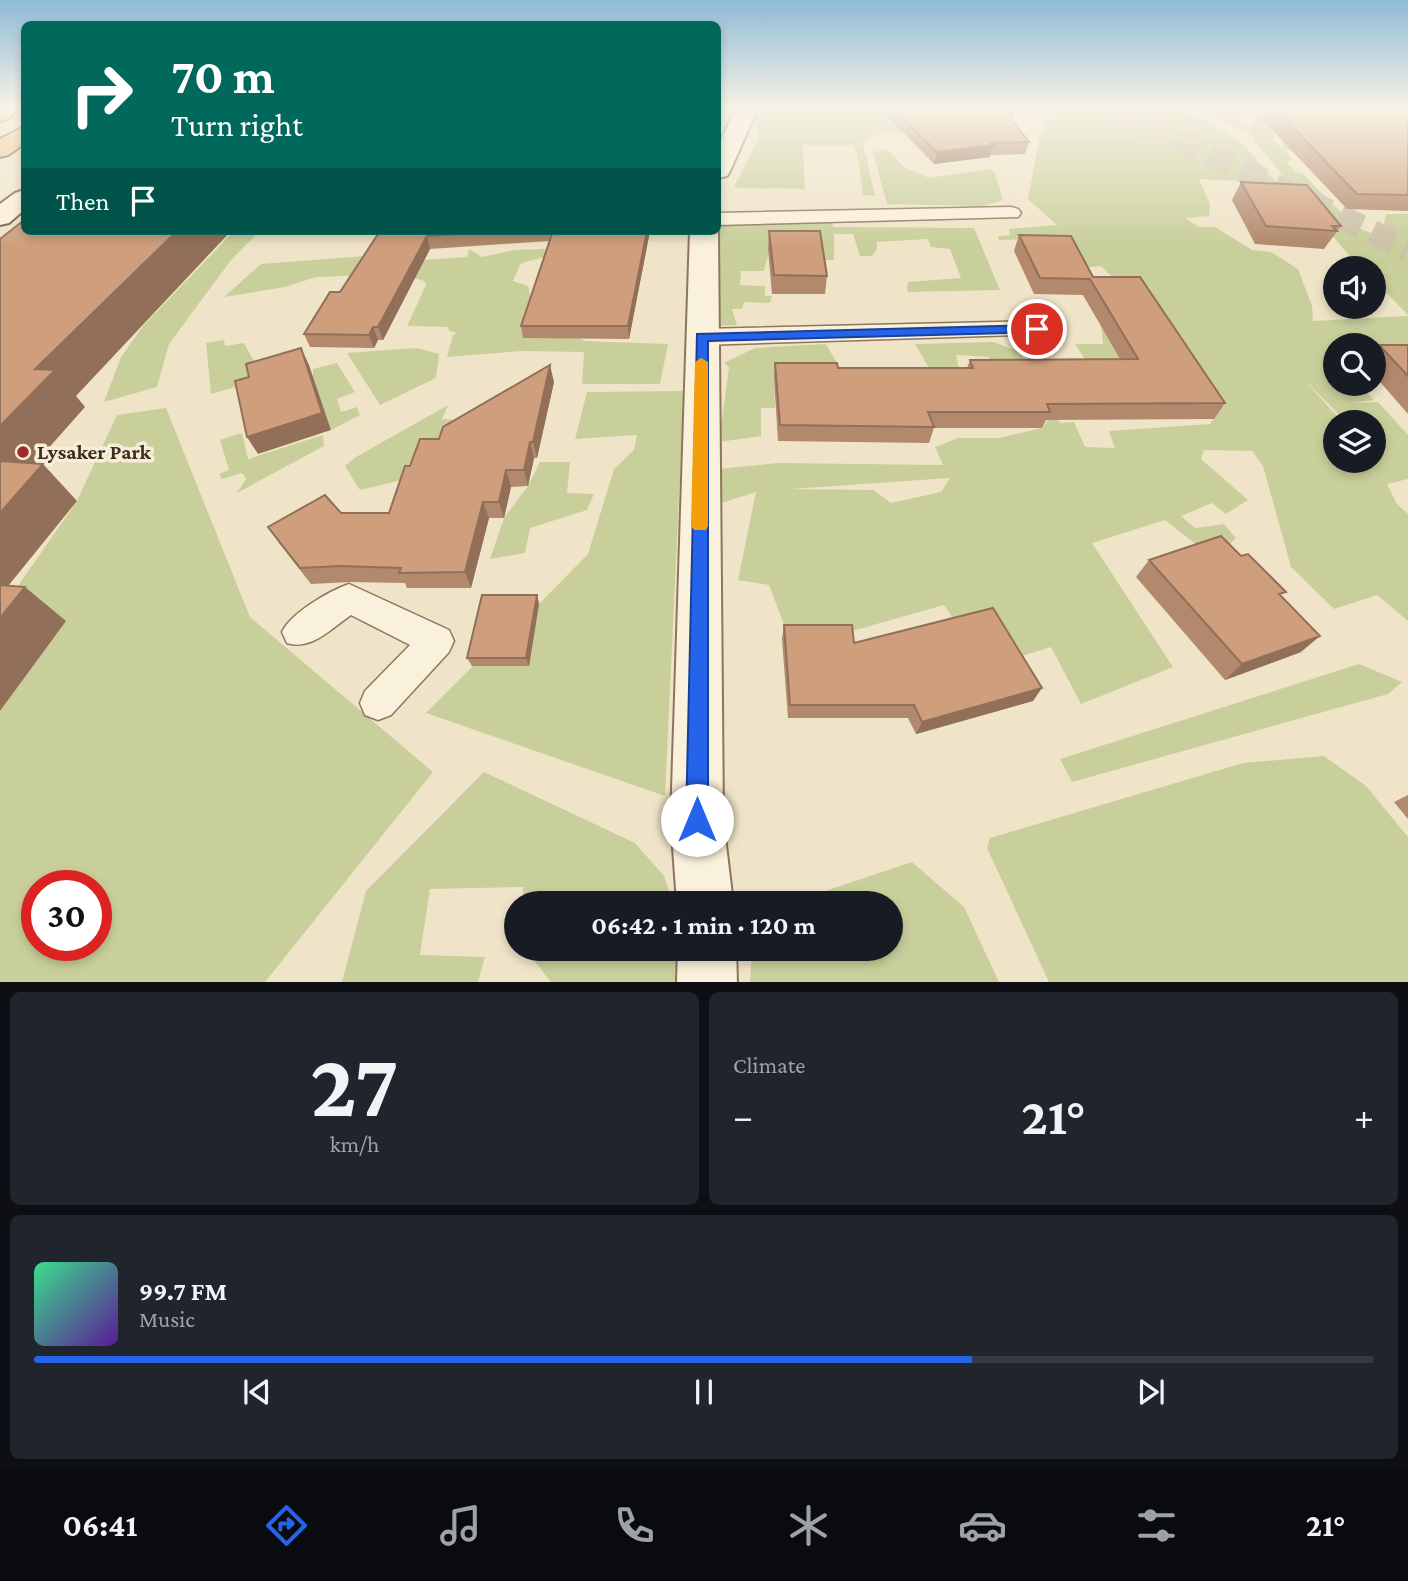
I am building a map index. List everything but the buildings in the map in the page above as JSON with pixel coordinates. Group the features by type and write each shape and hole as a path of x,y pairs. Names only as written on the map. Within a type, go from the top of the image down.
{"street":[{"path":"0,217 21,200"},
{"path":"704,235 697,820 704,891"},
{"path":"707,961 707,982"}],"lane":[{"path":"721,219 1011,214"},
{"path":"702,337 1037,329"},
{"path":"299,632 349,598 437,641 378,703"}],"green space":[{"path":"751,154 803,154 805,189 734,187"},
{"path":"857,154 865,154 875,196 863,195"},
{"path":"873,154 892,154 904,167 929,178 990,169 995,173 1003,200 984,206 887,204"},
{"path":"1036,154 1251,154 1277,183 1199,179 1210,204 1209,216 1185,218 1199,227 1215,227 1252,250 1271,252 1298,269 1312,306 1313,321 1408,316 1408,359 1386,359 1386,333 1323,333 1323,396 1370,396 1374,400 1351,403 1378,402 1385,410 1334,410 1302,377 1331,410 1323,410 1323,473 1386,473 1386,411 1408,435 1408,479 1387,484 1397,504 1408,514 1408,621 1377,595 1334,609 1291,567 1263,466 1252,451 1204,450 1201,459 1248,500 1226,514 1212,503 1181,516 1195,528 1224,524 1236,538 1230,544 1202,549 1165,520 1092,543 1173,667 1081,704 1051,647 1019,657 957,624 944,605 845,633 788,635 769,585 738,580 756,492 715,505 718,469 778,463 943,465 935,447 958,438 999,438 1042,428 1054,412 1060,423 1074,422 1085,447 1115,448 1109,431 1210,424 1214,418 1088,364 1075,344 1103,344 1101,326 1119,326 1114,279 1101,266 1081,268 1033,239 999,240 998,236 1010,235 1009,229 1057,225 1028,199","holes":["950,478 941,492 891,503 873,490 791,489"]},
{"path":"1265,154 1288,154 1292,160 1286,162 1295,172 1302,173 1356,227 1376,235 1386,214 1408,214 1408,315 1386,292 1386,256 1350,256"},
{"path":"832,222 833,227 974,228 1000,290 907,292 908,282 961,278 950,249 931,247 928,239 877,242 877,249 872,256 860,256 853,234 834,234 834,260 821,260 771,245 764,271 741,271 740,285 765,286 765,296 772,296 770,303 744,302 742,309 732,309 737,325 718,326 718,235 721,235 721,224"},
{"path":"230,235 256,235 231,260 169,344 157,387 104,402 121,357 143,326"},
{"path":"567,248 558,254 521,263 513,281 528,286 531,299 560,328 585,341 668,344 660,384 582,384 584,352 521,351 447,357 453,335 457,333 449,331 448,327 407,326 426,285 424,281 402,274 316,277 285,287 224,297 261,264 403,253 420,260 467,257 469,249 482,257 514,250"},
{"path":"224,340 225,346 244,343 255,363 256,381 211,394 206,343"},
{"path":"994,342 1019,352 1047,393 998,384 989,357 956,355 962,383 939,385 915,344"},
{"path":"826,344 844,375 774,379 775,408 761,408 761,436 719,442 729,367 724,363 755,348"},
{"path":"417,348 439,354 436,378 380,405 347,353"},
{"path":"337,363 355,392 337,399 341,412 357,407 360,415 331,430 313,378 313,369"},
{"path":"684,391 665,796 426,713 474,665 529,666 539,604 588,554 614,469 634,450 637,435 575,439 587,392"},
{"path":"448,405 442,419 531,424 406,479 360,490 345,466 356,457"},
{"path":"166,408 250,617 433,772 265,982 0,982 0,711 65,621 6,603 77,501 117,415"},
{"path":"242,433 248,459 323,435 324,446 237,493 246,479 242,473 222,479 219,474 229,470 220,440"},
{"path":"540,462 570,462 567,493 594,494 587,510 530,528 525,553 490,559 504,518 528,486"},
{"path":"1359,664 1402,682 1388,694 1072,782 1060,759"},
{"path":"1324,756 1366,786 1408,837 1408,982 1049,982 987,848 990,838 1243,763"},
{"path":"484,772 635,843 664,876 669,891 523,891 523,887 430,889 420,955 485,957 478,982 342,982 366,891"},
{"path":"912,862 964,907 999,982 750,982 751,961 903,961 903,891 825,891"},
{"path":"534,961 684,961 683,982 551,982"}],"tunnel":[{"path":"1208,154 1408,249"},
{"path":"1329,154 1408,187"}],"slow traffic":[{"path":"700,526 701,362"}],"place":[{"name":"Lysaker Park","path":"23,452"}],"route":[{"path":"697,820 702,337 1037,329"}]}
